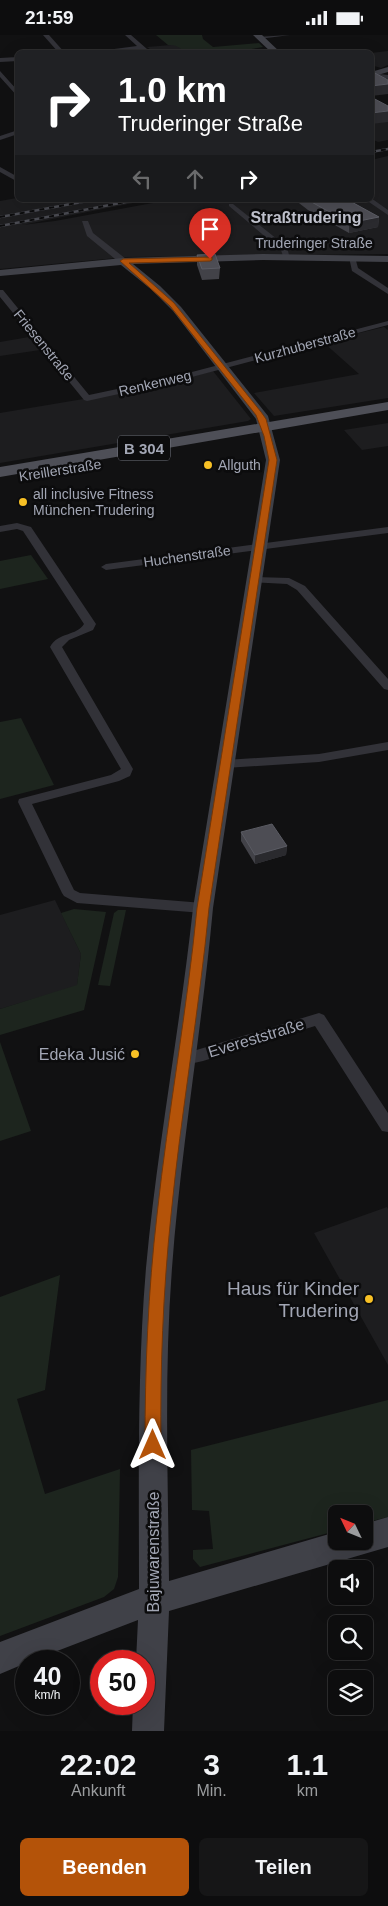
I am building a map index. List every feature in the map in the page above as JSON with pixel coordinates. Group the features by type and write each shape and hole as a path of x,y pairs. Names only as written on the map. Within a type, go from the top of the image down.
{"main road":[{"name":"B 304","path":"267,432 388,406"},
{"name":"B 304","path":"267,432 388,414"},
{"name":"Kreillerstraße","path":"0,473 267,432"},
{"name":"Kreillerstraße","path":"0,480 267,432"}],"street":[{"path":"46,35 60,50"},
{"path":"128,35 145,50"},
{"path":"258,36 287,35"},
{"path":"258,36 274,50"},
{"path":"114,50 142,47"},
{"path":"0,61 15,59"},
{"path":"374,74 388,69"},
{"path":"0,73 15,91"},
{"path":"374,75 388,77"},
{"path":"0,138 15,134"},
{"path":"0,169 15,178"},
{"path":"372,202 388,213"},
{"path":"231,205 284,249 287,257"},
{"name":"Bajuwarenstraße","path":"85,223 90,234 172,304 222,366 263,419 273,460 203,908 196,979 164,1215 153,1359 154,1600 148,1731"},
{"name":"Truderinger Straße","path":"0,273 123,261 287,257 388,259"},
{"path":"352,259 355,269 388,292"},
{"name":"Friesenstraße","path":"0,292 87,398"},
{"name":"Kurzhuberstraße","path":"222,366 388,323"},
{"name":"Renkenweg","path":"87,398 222,366"},
{"path":"0,529 17,526 27,529 90,624 89,629 83,633 61,639 56,647 127,769 126,773 115,778 24,802 67,888 73,897 77,899 203,908"},
{"name":"Huchenstraße","path":"106,567 388,530"},
{"path":"254,580 289,581 302,588 388,687"},
{"path":"225,764 319,758 388,746"},
{"name":"Evereststraße","path":"185,1059 319,1019 388,1126"},
{"path":"373,1536 388,1532"},
{"path":"0,1658 128,1608 328,1549"}],"shaded area":[{"path":"156,35 202,35 203,39 213,47 259,43 263,47 244,50 183,50 168,45"},
{"path":"178,45 184,50 151,50 147,47"},
{"path":"388,51 388,65 381,68 374,66 374,53"},
{"path":"374,110 388,117 388,140 378,142 374,140"},
{"path":"388,156 388,254 127,257 0,269 0,201 15,198 15,202 138,202 22,225 55,221 158,202 374,202 374,159"},
{"path":"384,327 388,330 388,398 274,416 254,393 359,374 323,342"},
{"path":"29,337 40,350 0,356 0,342"},
{"path":"213,371 251,419 0,463 0,413 143,389"},
{"path":"388,423 388,446 362,450 344,430"},
{"path":"31,555 48,579 0,589 0,561"},
{"path":"21,718 54,785 0,799 0,722"},
{"path":"55,900 81,954 77,986 0,1009 0,915"},
{"path":"74,909 106,912 84,1010 0,1035 0,1009 77,985 81,954 61,913"},
{"path":"118,910 126,910 110,986 98,985 114,913"},
{"path":"0,1042 31,1131 0,1141"},
{"name":"Haus für Kinder Trudering","path":"387,1207 388,1209 388,1365 314,1233"},
{"path":"60,1275 45,1390 17,1399 45,1494 120,1469 118,1577 114,1589 104,1597 0,1636 0,1297"},
{"path":"388,1400 388,1517 373,1521 373,1505 328,1505 328,1533 200,1567 193,1559 193,1550 213,1549 209,1511 192,1510 191,1450"}],"building":[{"path":"374,73 388,80 388,84 374,86"},
{"path":"374,99 388,106 388,111 374,113"},
{"path":"312,202 352,202 379,217 349,223"},
{"path":"215,254 220,268 202,269 197,255"},
{"path":"272,824 287,846 255,855 241,832"}],"railway":[{"path":"374,151 388,149"},
{"path":"0,217 82,202"},
{"path":"0,226 126,202"}],"place":[{"name":"Allguth","path":"208,465"},
{"name":"all inclusive Fitness München-Trudering","path":"23,502"},
{"name":"Edeka Jusić","path":"135,1054"},
{"name":"Haus für Kinder Trudering","path":"369,1299"}],"district":[{"name":"Straßtrudering","path":"306,217"}],"route":[{"path":"153,1445 153,1369 164,1215 196,979 203,908 273,460 263,419 172,304 123,261 210,259"}]}
